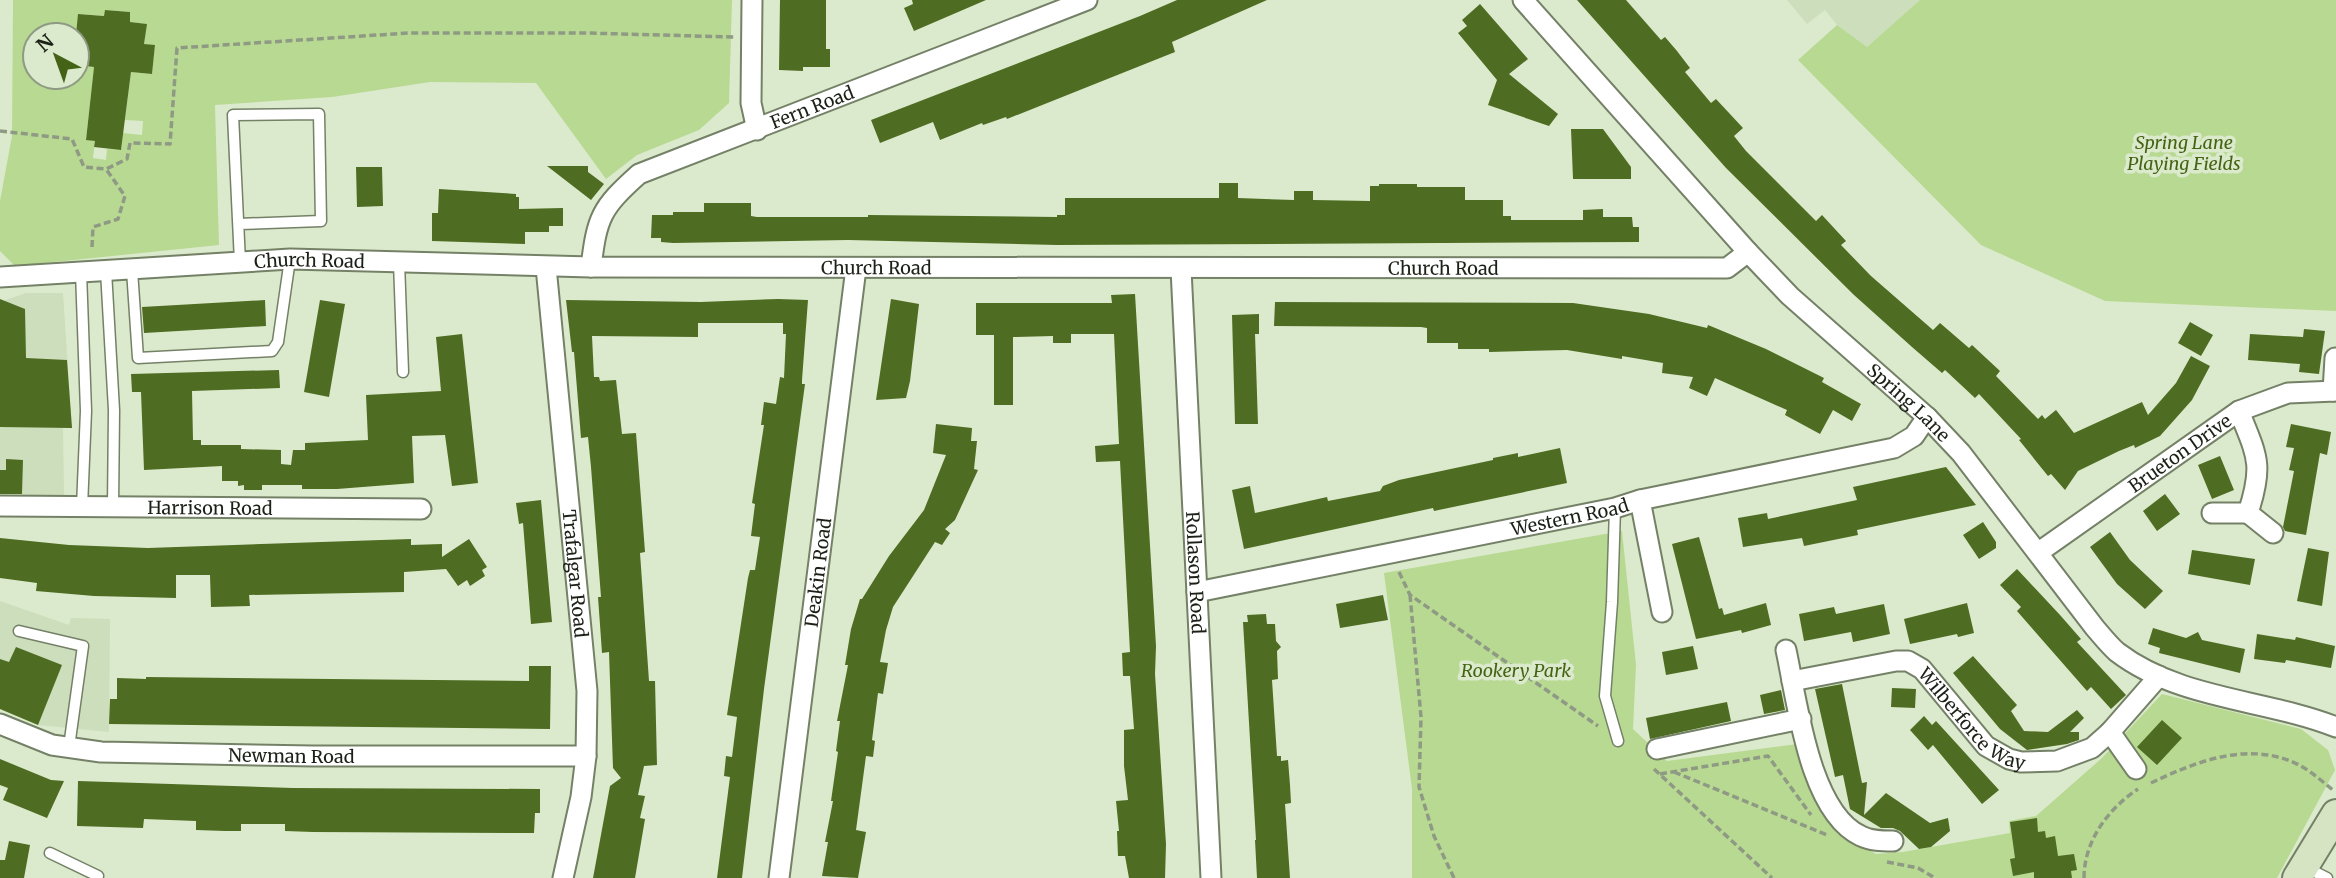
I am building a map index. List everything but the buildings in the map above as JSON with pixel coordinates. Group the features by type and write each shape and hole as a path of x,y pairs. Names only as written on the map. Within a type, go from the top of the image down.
{"street":[{"path":"752,0 751,103 757,130"},
{"name":"Fern Road","path":"591,267 595,233 602,215 619,193 639,174 1087,0"},
{"name":"Spring Lane","path":"1523,0 1790,296 1927,417 1961,453 2095,628 2116,651 2159,676 2191,688 2336,727"},
{"name":"Church Road","path":"0,276 290,259 546,267 1727,268 1748,252"},
{"name":"Trafalgar Road","path":"546,267 587,691 586,757 581,797 563,878"},
{"name":"Deakin Road","path":"779,878 856,268"},
{"name":"Rollason Road","path":"1181,269 1211,878"},
{"name":"Brueton Drive","path":"2039,552 2239,411 2288,393 2334,391 2336,356"},
{"path":"2239,411 2258,458 2255,491 2248,513"},
{"name":"Western Road","path":"1197,592 1615,508 1640,500 1894,448 1914,436 1927,417"},
{"path":"1640,500 1662,612"},
{"name":"Harrison Road","path":"0,506 421,509"},
{"path":"2212,513 2248,513 2273,533"},
{"path":"1786,650 1811,764 1831,809 1859,836 1876,841 1893,841"},
{"name":"Wilberforce Way","path":"1792,681 1908,661 1922,668 1986,746 2009,759 2021,762 2057,761 2092,748 2110,732 2159,676"},
{"path":"1653,757 1801,719"},
{"name":"Newman Road","path":"0,724 52,745 101,752 586,757"},
{"path":"2110,732 2136,769"},
{"path":"2309,874 2336,814"}],"lane":[{"path":"239,224 321,221 319,114 233,115 240,262"},
{"path":"132,270 138,358 272,351 278,342 290,259"},
{"path":"398,262 403,372"},
{"path":"106,271 114,410 113,507"},
{"path":"81,272 86,411 82,507"},
{"path":"1615,508 1605,696 1618,741"},
{"path":"19,631 83,646 69,747"},
{"path":"50,853 98,876 97,878"}],"path":[{"path":"0,131 72,139 84,167 106,169 127,159 130,143 170,144 177,48 409,33 751,37"},
{"path":"92,247 93,227 118,219 125,196 106,169"},
{"path":"1390,554 1410,595 1421,717 1419,787 1434,836 1454,878"},
{"path":"1410,595 1618,741"},
{"path":"2084,878 2084,867 2094,836 2111,811 2135,790 2210,758 2250,753 2274,756 2300,765 2336,792"},
{"path":"1660,774 1769,756 1824,833"},
{"path":"1653,757 1660,774 1772,878"},
{"path":"1674,772 1835,839"},
{"path":"1882,861 1918,868 1934,878"}],"shaded area":[{"path":"1787,0 1920,0 1867,47 1837,25 1825,10 1807,24"},
{"path":"26,293 63,293 72,428 63,428 64,496 0,494 0,302"},
{"path":"0,601 69,625 71,618 110,619 109,732 38,725 0,709"}],"green space":[{"path":"13,0 732,0 729,103 699,130 637,155 606,179 536,83 430,82 332,97 215,105 219,245 15,266 0,251 0,201 12,136"},
{"name":"Spring Lane Playing Fields","path":"1920,0 2336,0 2336,311 2105,301 1981,245 1798,60 1837,25 1867,47"},
{"name":"Rookery Park","path":"1622,531 1636,665 1633,729 1667,761 1798,744 1827,818 1851,839 1876,854 1903,852 2010,833 2009,821 2036,816 2102,758 2162,694 2301,729 2328,750 2335,770 2277,878 1412,878 1412,789 1384,573"}]}
